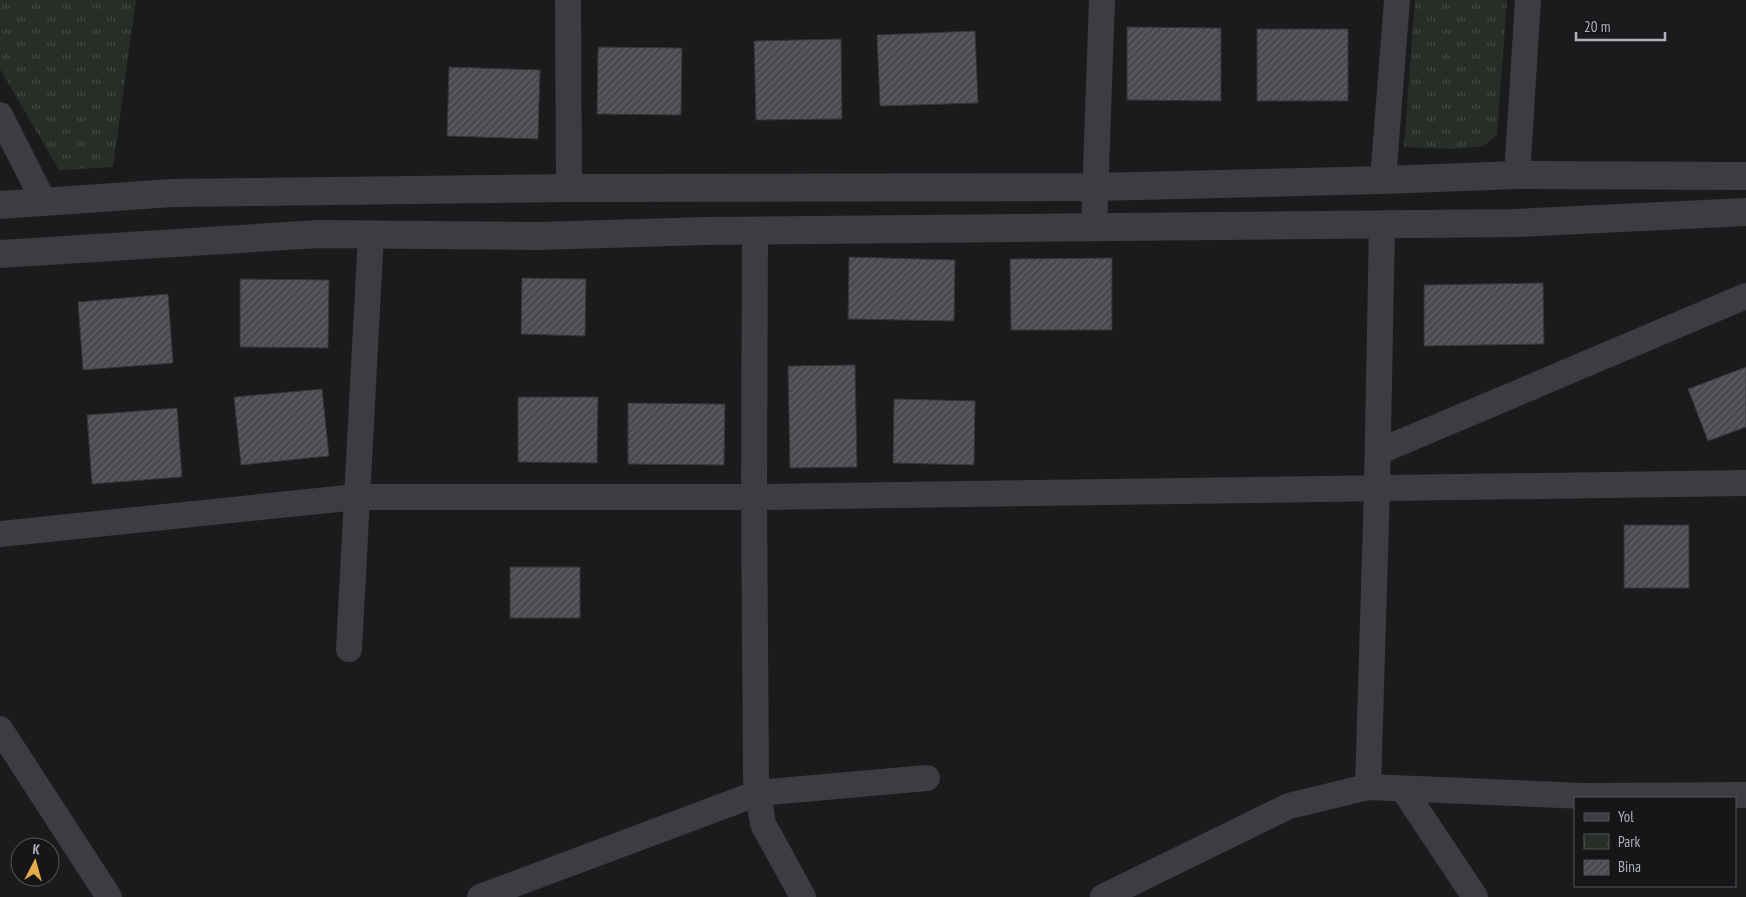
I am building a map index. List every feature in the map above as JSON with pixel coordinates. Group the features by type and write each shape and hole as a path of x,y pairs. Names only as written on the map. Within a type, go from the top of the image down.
{"street":[{"path":"568,0 569,188"},
{"path":"1094,228 1102,0"},
{"path":"1384,180 1397,0"},
{"path":"1517,175 1528,0"},
{"path":"0,115 44,202"},
{"path":"0,205 171,193 569,188 1096,187 1517,175 1746,176"},
{"path":"0,254 309,234 538,236 755,230 1516,223 1746,212"},
{"path":"1368,787 1378,452 1382,225"},
{"path":"755,230 756,780 763,824 804,897"},
{"path":"349,649 371,234"},
{"path":"1378,452 1746,296"},
{"path":"0,534 357,497 754,497 1746,483"},
{"path":"0,729 109,897"},
{"path":"480,897 758,793 927,778"},
{"path":"1103,897 1289,806 1368,787 1584,796 1746,795"},
{"path":"1403,789 1475,897"}],"green space":[{"path":"0,0 136,0 113,167 59,170 0,69"},
{"path":"1415,0 1507,0 1497,135 1483,146 1455,149 1404,147"}],"building":[{"path":"1127,27 1221,28 1221,101 1127,100"},
{"path":"1257,29 1348,29 1348,101 1257,101"},
{"path":"975,31 978,103 880,106 877,35"},
{"path":"841,39 842,119 756,120 754,41"},
{"path":"598,47 682,48 681,115 597,114"},
{"path":"449,67 540,70 538,139 447,136"},
{"path":"849,257 955,260 954,321 848,319"},
{"path":"1112,258 1112,330 1011,330 1010,259"},
{"path":"522,278 586,279 585,336 521,334"},
{"path":"240,279 329,280 328,348 240,347"},
{"path":"1543,283 1544,344 1424,346 1424,285"},
{"path":"168,294 173,363 83,370 78,302"},
{"path":"855,365 857,467 790,468 788,366"},
{"path":"1746,367 1746,427 1708,441 1688,389"},
{"path":"322,389 329,456 241,465 234,397"},
{"path":"518,397 598,397 597,463 518,462"},
{"path":"894,399 975,401 974,465 893,463"},
{"path":"628,403 725,404 724,465 628,464"},
{"path":"177,408 182,477 92,484 87,415"},
{"path":"1624,525 1689,525 1689,588 1624,588"},
{"path":"510,567 580,567 580,618 510,618"}]}
